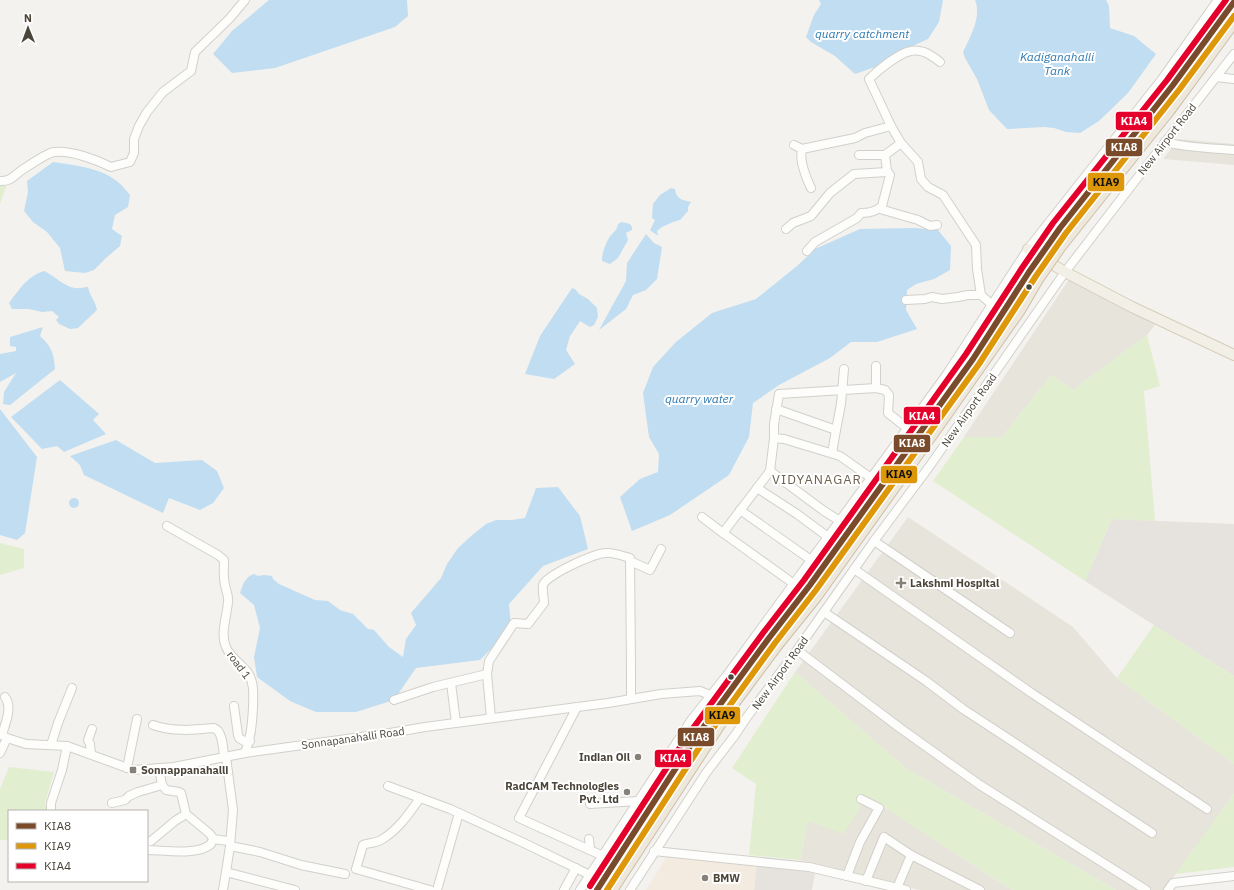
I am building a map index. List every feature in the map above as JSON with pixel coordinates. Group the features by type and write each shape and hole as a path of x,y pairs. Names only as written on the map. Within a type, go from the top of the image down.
{"highway":[{"path":"611,890 810,586 968,365 1029,272 1060,228 1173,85 1234,2"},
{"path":"597,890 694,740 773,641 815,597 1020,310 1037,279 1060,246 1168,111 1234,21"}],"main road":[{"path":"1028,249 1045,261 1132,307 1234,356"}],"street":[{"path":"0,181 8,181 20,171 54,152 75,153 100,161 111,167 130,162 134,154 134,140 139,126 147,112 163,92 191,70 195,52 230,18 245,0"},
{"path":"580,890 692,719 794,584 947,374 1028,249 1162,78 1218,0"},
{"path":"940,62 928,54 911,51 880,69 869,79 891,126 901,143 918,162 921,179 928,187 943,195 976,245 977,269 981,295 990,303"},
{"name":"New Airport Road","path":"630,890 706,773 929,467 1065,272 1234,54"},
{"path":"1216,77 1234,79"},
{"path":"811,188 798,147 855,138 865,133 891,126"},
{"path":"1165,142 1192,147 1234,150"},
{"path":"859,155 885,155 901,143"},
{"path":"880,209 890,175 887,172 885,155"},
{"path":"786,229 793,223 811,216 830,193 854,174 887,172"},
{"path":"807,251 815,242 857,218 861,213 870,213 880,209 906,216 930,226 937,225"},
{"path":"906,300 932,297 942,299 968,295 981,295"},
{"path":"876,366 876,388"},
{"path":"832,453 843,390 844,369"},
{"path":"723,533 770,471 774,424 779,394 876,388 885,390 889,395 888,413 907,428"},
{"path":"776,409 836,430"},
{"path":"774,438 784,439 840,456 871,478"},
{"path":"770,471 840,521"},
{"path":"757,488 797,514 828,537"},
{"path":"740,510 811,560"},
{"path":"702,517 794,584"},
{"name":"road 1","path":"167,526 218,555 224,560 224,584 228,595 224,641 229,653 248,673 252,683 254,696 250,741 246,753"},
{"path":"874,541 1010,633"},
{"path":"492,718 487,674 489,661 514,623 528,624 544,603 543,585 546,580 577,563 606,553 630,558 630,561 650,570 662,549"},
{"path":"630,561 630,699"},
{"path":"854,569 1030,692 1207,809"},
{"path":"824,612 963,708 1152,833"},
{"path":"797,650 900,728 980,785 1146,890"},
{"path":"394,700 451,682 487,674"},
{"path":"451,682 456,723"},
{"path":"51,745 72,688"},
{"name":"Sonnapanahalli Road","path":"3,736 26,744 67,746 133,770 174,766 246,753 661,694 700,691 710,695"},
{"path":"1,751 8,710 7,700 5,697"},
{"path":"234,706 238,736 244,741 250,741"},
{"path":"577,707 519,818 603,856"},
{"path":"127,768 137,719"},
{"path":"153,725 164,729 180,730 214,728 220,733 233,810 230,844 223,890"},
{"path":"91,754 88,740 92,729"},
{"path":"51,810 51,803 62,770 67,746"},
{"path":"159,768 162,786 166,790 181,793 186,814 214,839 301,865 345,874"},
{"path":"112,803 125,800 129,796 138,792 162,786"},
{"path":"388,786 459,814 526,844 590,876"},
{"path":"420,798 395,830 380,840 363,845 356,869 430,890"},
{"path":"847,876 860,842 879,808 861,799"},
{"path":"590,804 638,801"},
{"path":"148,842 186,814"},
{"path":"437,890 459,814"},
{"path":"866,881 884,837 911,855 980,890"},
{"path":"148,850 198,850 211,844 214,839"},
{"path":"589,839 590,850"},
{"path":"654,851 809,867 902,889 911,855"},
{"path":"564,890 576,868"},
{"path":"226,872 295,890"},
{"path":"1168,890 1173,883 1234,876"}],"shaded area":[{"path":"1179,139 1234,144 1234,165 1163,159"},
{"path":"1070,278 1155,325 1147,335 1073,390 1051,375 1002,437 964,437"},
{"path":"908,517 1073,627 1117,678 1234,764 1234,794 1164,890 1116,890 907,769 795,672"},
{"path":"1112,519 1234,524 1234,676 1085,581"},
{"path":"867,796 1012,890 919,890 800,860 808,821"},
{"name":"BMW","path":"667,856 757,865 754,890 646,890"},
{"path":"757,865 815,873 812,890 754,890"}],"green space":[{"path":"0,184 7,184 0,204"},
{"path":"1147,335 1160,386 1144,391 1155,521 1112,519 1085,581 933,481 964,437 1002,437 1051,375 1073,390"},
{"path":"0,543 24,549 24,568 0,575"},
{"path":"1154,625 1234,676 1234,764 1117,678"},
{"path":"795,672 907,769 1116,890 1012,890 867,796 844,834 808,821 800,860 749,855 756,784 732,768"},
{"path":"9,767 54,772 45,803 47,810 8,810 8,840 0,840 0,789"},
{"path":"1234,794 1234,867 1175,874"}],"water":[{"path":"269,0 407,0 408,16 395,27 275,68 232,73 213,54 232,31"},
{"name":"quarry catchment","path":"819,0 943,0 939,22 928,39 902,51 878,66 855,74 835,56 811,42 806,37 814,15 821,4"},
{"name":"Kadiganahalli Tank","path":"975,0 1106,0 1109,6 1110,28 1134,36 1156,54 1128,93 1099,121 1080,133 1066,132 1054,128 1044,127 1007,129 989,110 977,79 963,52 976,20 977,6"},
{"path":"53,162 88,168 105,174 120,184 130,195 128,207 115,215 112,229 122,236 120,246 94,270 85,273 65,271 60,248 47,232 33,222 24,211 28,192 27,181"},
{"path":"671,188 675,189 678,197 685,201 691,202 688,207 688,211 680,220 662,227 657,231 658,236 650,230 655,220 652,218 653,204 660,195"},
{"path":"622,222 630,224 632,227 632,230 626,233 628,240 618,258 610,264 602,261 603,252 610,236 616,230 618,224"},
{"name":"quarry water","path":"915,228 938,230 951,246 950,270 934,279 916,284 907,290 906,310 917,329 877,342 851,342 830,358 779,385 753,403 749,437 729,475 670,515 632,531 620,497 640,479 658,472 659,454 649,437 643,393 653,367 676,342 712,313 756,299 797,266 815,249 860,229"},
{"path":"646,234 654,243 662,247 657,279 646,290 633,295 626,309 599,330 626,281 627,263"},
{"path":"44,271 71,287 88,287 97,310 78,328 70,329 59,324 56,320 59,317 52,311 42,312 29,309 12,309 9,303 20,288 33,276"},
{"path":"572,288 588,299 597,308 598,317 594,325 590,327 580,321 570,336 566,350 575,364 554,379 525,374 540,336"},
{"path":"43,327 40,336 51,350 54,358 55,369 10,405 3,404 4,392 16,373 0,382 0,354 16,351 16,347 10,346 10,337"},
{"path":"60,380 99,414 93,420 106,434 64,452 57,446 42,449 11,417"},
{"path":"0,409 37,457 25,533 17,540 0,535"},
{"path":"116,440 155,463 202,460 217,471 224,488 213,503 200,510 169,498 163,513 84,475 80,465 70,456"},
{"path":"558,487 580,516 588,549 543,566 509,604 511,629 480,660 416,668 394,700 356,712 316,712 290,701 257,677 254,657 260,628 254,605 240,593 245,581 251,575 272,576 273,579 279,584 315,600 328,601 340,610 353,614 368,629 374,630 389,647 403,657 406,639 416,625 411,613 441,578 447,564 458,548 486,524 496,520 525,518 536,488"},
{"path":"74,498 79,503 74,508 69,503"}],"transit line":[{"name":"KIA4","path":"590,886 688,735 804,580 966,354 1053,223 1167,80 1226,0"},
{"name":"KIA8","path":"597,890 694,740 810,585 973,359 1029,272 1060,228 1173,85 1234,2"},
{"name":"KIA9","path":"607,890 701,745 775,643 816,590 979,364 1036,276 1066,233 1179,90 1234,16"}],"place":[{"name":"Lakshmi Hospital","path":"901,583"},
{"name":"Indian Oil","path":"638,757"},
{"name":"Sonnappanahalli","path":"133,770"},
{"name":"RadCAM Technologies Pvt. Ltd","path":"627,792"},
{"name":"BMW","path":"705,878"}],"district":[{"name":"VIDYANAGAR","path":"817,479"}]}
